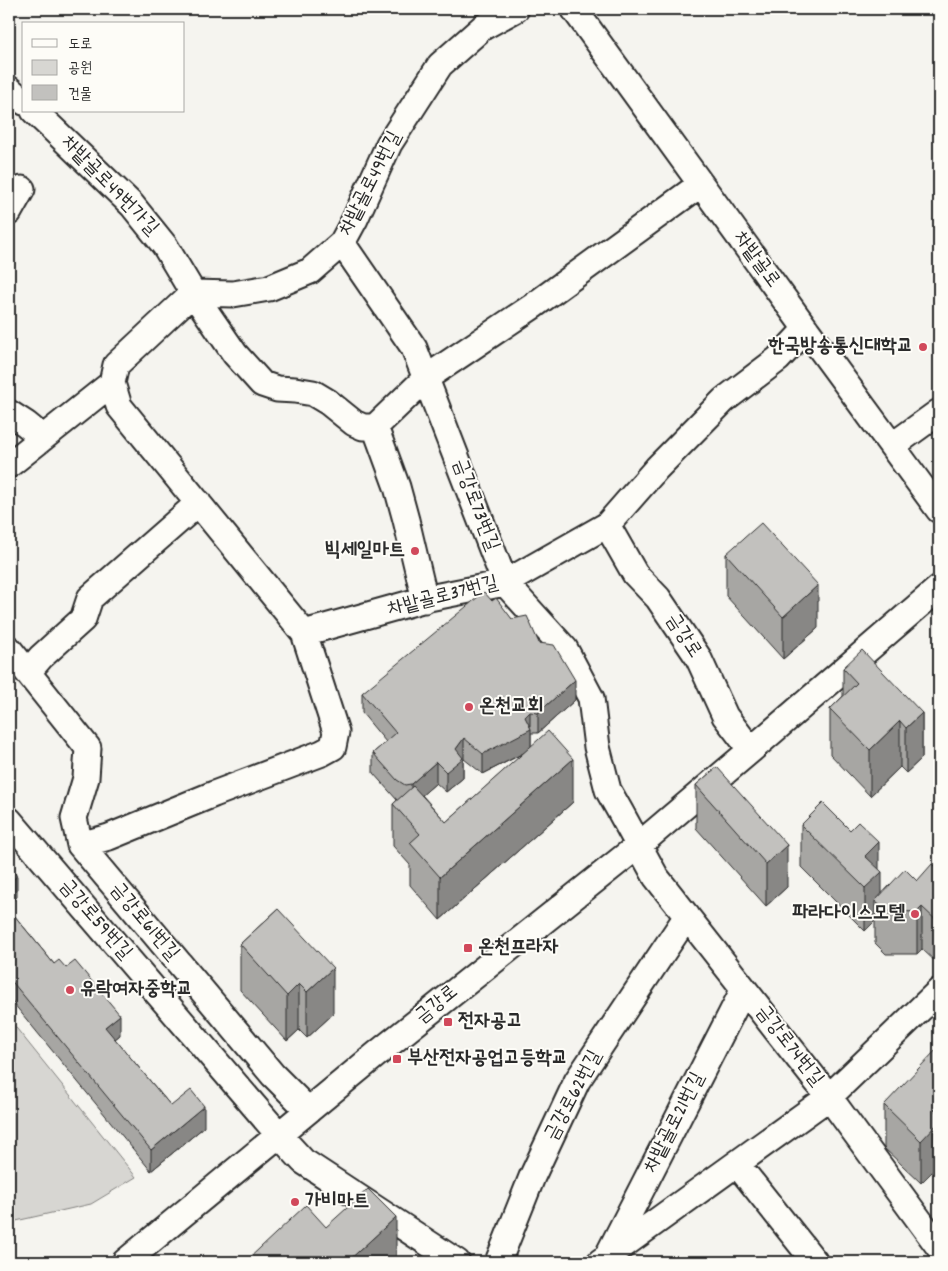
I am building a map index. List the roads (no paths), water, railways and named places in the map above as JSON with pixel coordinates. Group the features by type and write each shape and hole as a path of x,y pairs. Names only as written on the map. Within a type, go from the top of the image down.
{"street":[{"name":"차밭골로49번길","path":"193,293 233,294 269,288 310,271 342,243 389,144 440,65 483,27 516,9"},
{"name":"차밭골로","path":"574,9 939,510"},
{"path":"9,89 22,100"},
{"name":"차밭골로49번가길","path":"35,112 132,205 165,246 193,293 235,354 262,384 277,389 313,393 328,402 354,423 363,427 375,427"},
{"path":"425,600 397,487 375,427 426,378 541,300 701,184"},
{"path":"9,212 22,189"},
{"name":"금강로73번길","path":"342,243 414,348 505,583 565,649 592,698 597,747 608,790 639,845"},
{"path":"80,846 108,837 333,747 336,732 304,633 120,406 112,383 116,365 193,293"},
{"name":"차밭골로37번길","path":"304,633 425,600 505,583 607,525 656,468 724,400 778,358 806,329"},
{"path":"9,465 112,383"},
{"path":"892,446 939,412"},
{"path":"9,413 43,438"},
{"path":"28,672 82,619 90,598 198,502"},
{"name":"금강로","path":"607,525 635,574 658,598 698,657 725,716 751,750"},
{"name":"금강로","path":"125,1262 308,1110 639,845 939,588"},
{"name":"금강로61번길","path":"9,649 88,748 86,778 74,818 80,846 273,1075 308,1110"},
{"name":"금강로59번길","path":"9,820 279,1135"},
{"name":"금강로74번길","path":"639,845 656,877 829,1097 939,1247"},
{"name":"금강로62번길","path":"498,1262 532,1177 577,1081 687,916"},
{"name":"차밭골로21번길","path":"603,1260 744,989"},
{"name":"차밭골로21번길","path":"603,1260 829,1097 939,991"},
{"path":"279,1135 303,1161 457,1262"},
{"path":"737,1164 815,1262"}],"place":[{"name":"한국방송통신대학교","path":"923,347"},
{"name":"빅세일마트","path":"415,551"},
{"name":"온천교회","path":"469,707"},
{"name":"파라다이스모텔","path":"915,914"},
{"name":"온천프라자","path":"468,948"},
{"name":"유락여자중학교","path":"70,990"},
{"name":"전자공고","path":"448,1022"},
{"name":"부산전자공업고등학교","path":"397,1059"},
{"name":"가비마트","path":"295,1202"}]}
